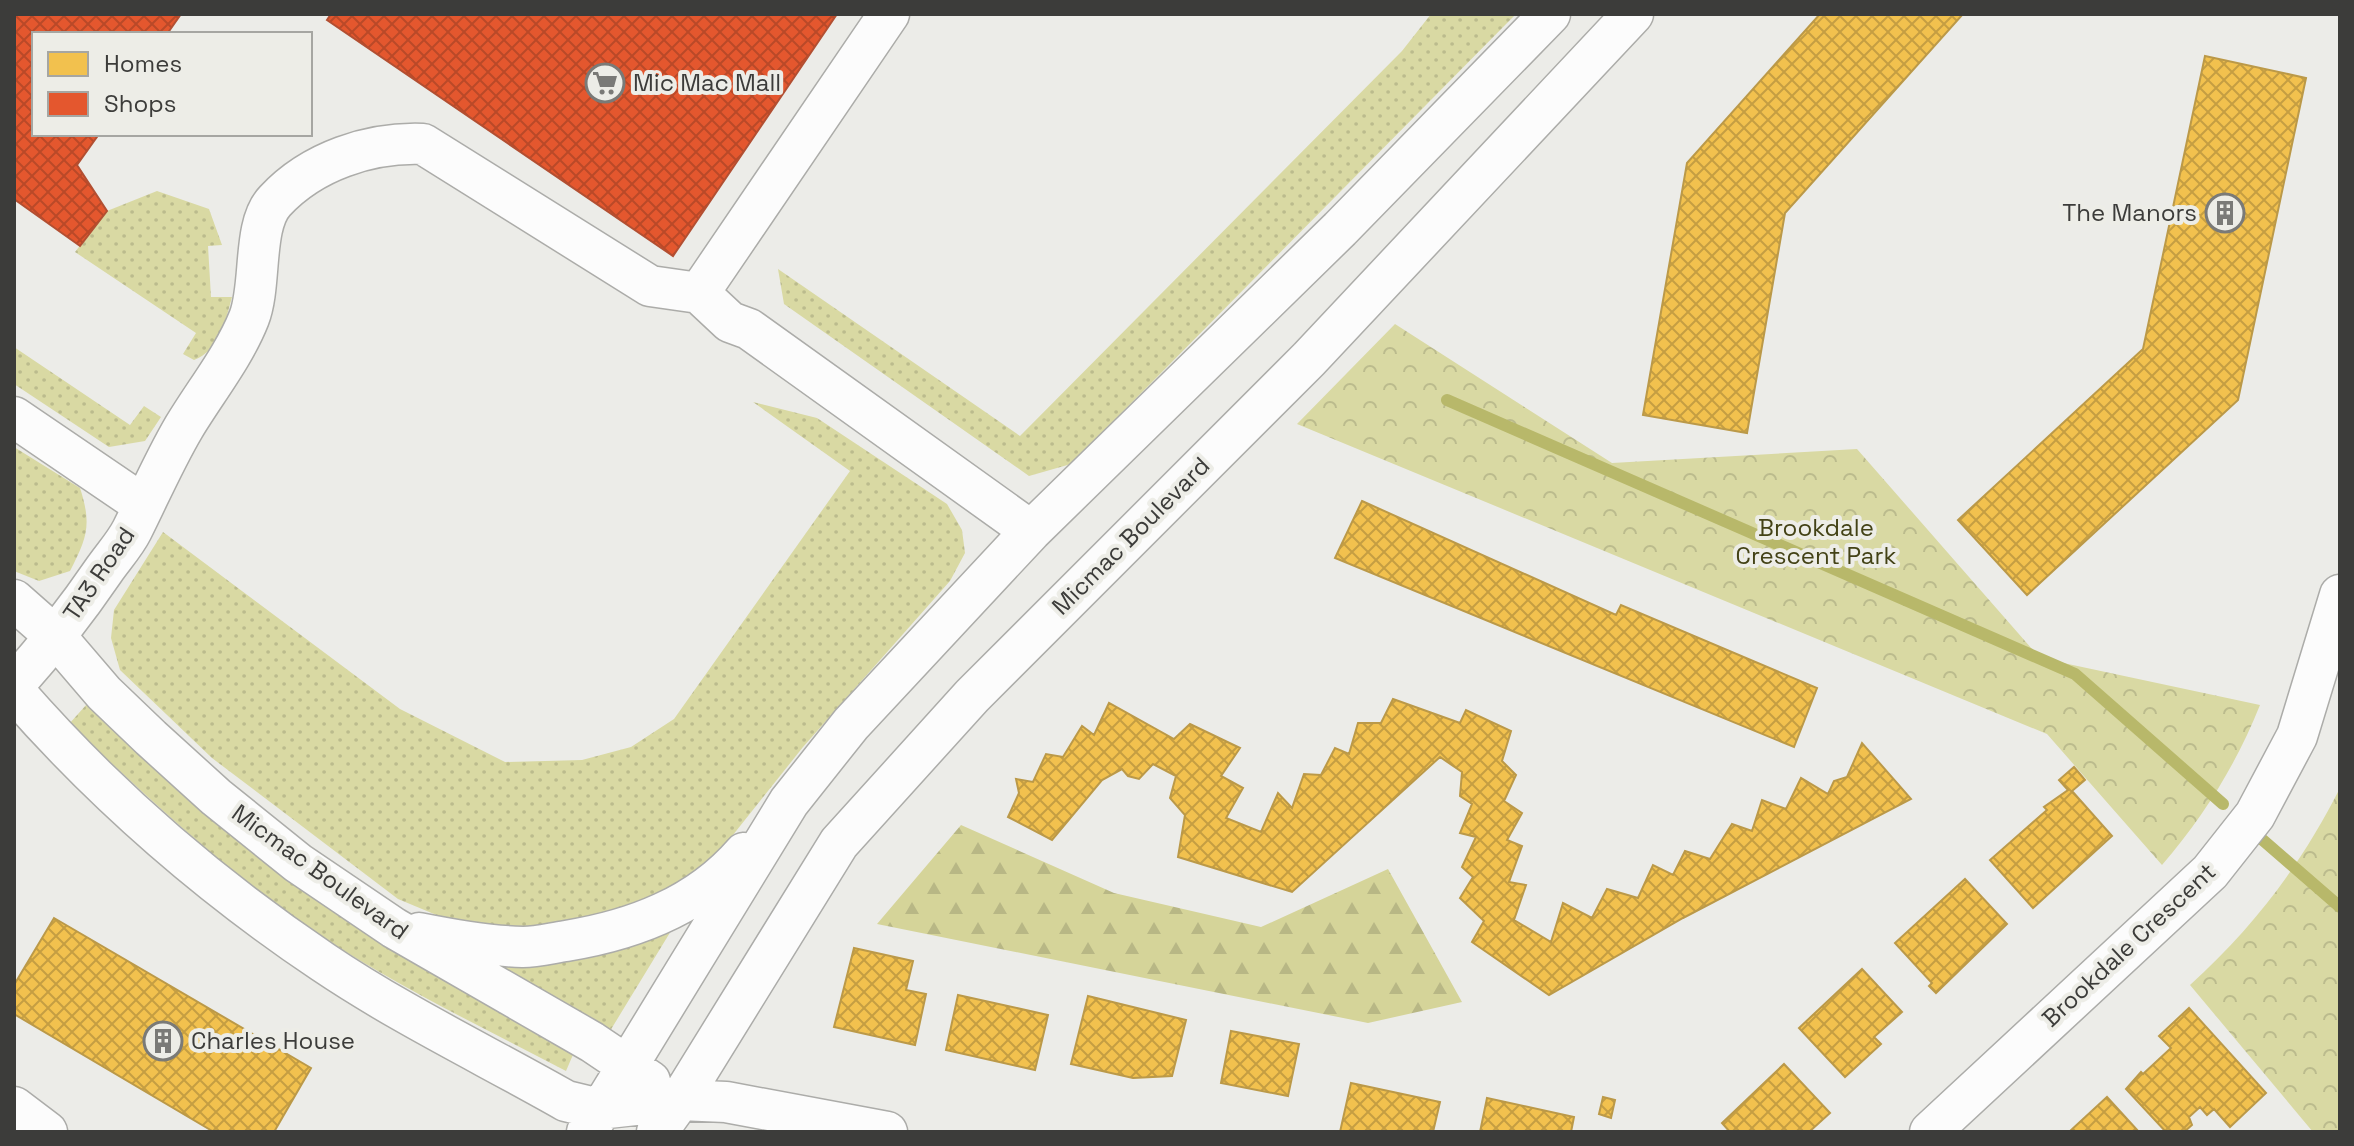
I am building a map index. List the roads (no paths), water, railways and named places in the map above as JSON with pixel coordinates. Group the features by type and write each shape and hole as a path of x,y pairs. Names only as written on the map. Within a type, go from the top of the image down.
{"street":[{"path":"699,293 889,14"},
{"path":"394,928 472,944 527,947 604,935 642,924 693,899 739,859 906,661 1031,531 1340,229 1550,14"},
{"name":"Micmac Boulevard","path":"14,600 56,637 104,693 216,797 298,863 394,928 592,1042 680,1100 839,843 972,696 1309,359 1633,14"},
{"path":"142,504 248,320 258,290 262,223 273,202 311,173 350,154 389,143 423,144 650,286 699,293 730,322 749,329 1031,531"},
{"name":"TA3 Road","path":"14,417 142,504 131,531 56,637 14,685"},
{"name":"Brookdale Crescent","path":"1930,1132 2210,872 2255,815 2297,736 2340,595"},
{"path":"14,691 59,742 206,877 325,963 566,1101 593,1120 680,1100 726,1102 887,1132"},
{"path":"593,1120 651,1032 789,802"},
{"path":"657,1132 680,1100"},
{"path":"14,1107 47,1132"}],"waterway":[{"path":"1447,400 2075,674 2223,804"},
{"path":"2257,835 2340,907"}],"place":[{"name":"Mic Mac Mall","path":"605,83"},
{"name":"The Manors","path":"2225,213"},
{"name":"Charles House","path":"163,1041"}],"park label":[{"name":"Brookdale Crescent Park","path":"1816,542"}]}
